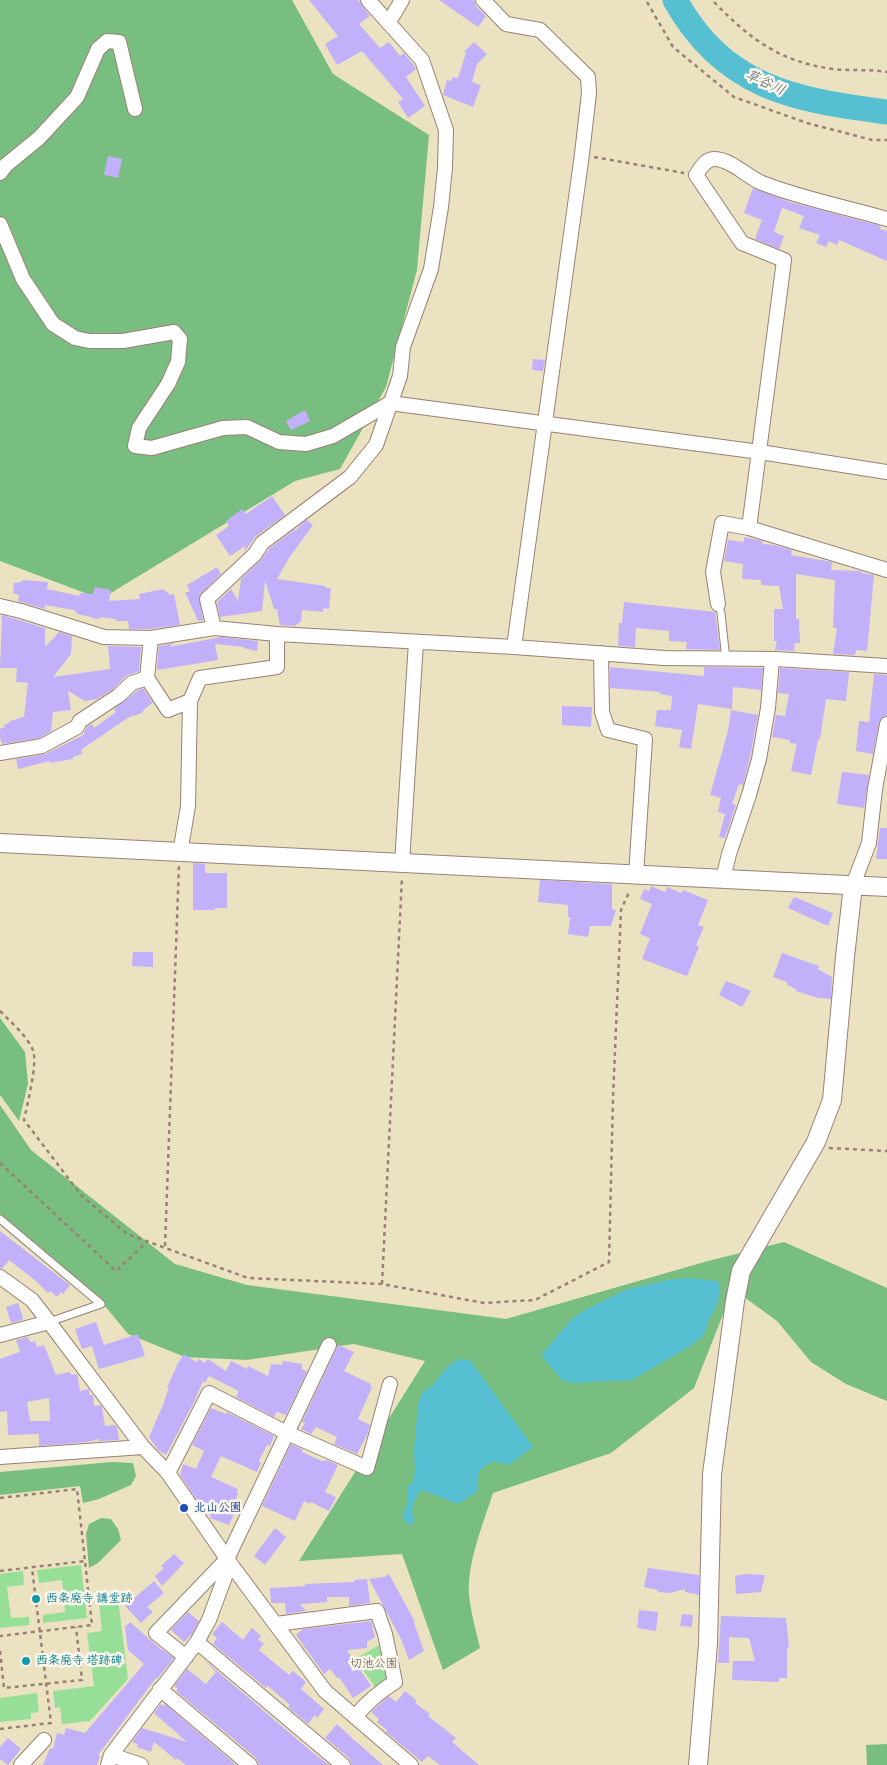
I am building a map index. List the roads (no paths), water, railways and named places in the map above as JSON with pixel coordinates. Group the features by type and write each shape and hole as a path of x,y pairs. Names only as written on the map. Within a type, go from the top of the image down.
{"street":[{"path":"214,628 207,599 255,554 262,543 350,477 376,445 400,376 403,347 431,269 441,207 446,130 422,60 390,22 368,0"},
{"path":"390,22 402,0"},
{"path":"483,0 506,24 540,30 588,77 589,94 514,647"},
{"path":"0,172 39,138 77,97 98,49 107,41 118,42 135,109"},
{"path":"750,528 784,260 742,243 696,175 706,162 716,159 724,161 758,182 786,192 887,219"},
{"path":"0,224 23,279 53,324 75,338 89,342 123,342 174,332 180,339 178,362 168,384 139,428 135,446 152,448 223,428 247,427 279,442 306,444 333,436 390,403 760,452 887,472"},
{"path":"718,604 713,572 722,523 750,528 887,570"},
{"path":"0,606 104,637 151,638 214,628 278,634 514,647 664,658 772,659 887,666"},
{"path":"180,853 188,806 190,701 200,678 276,667 278,634"},
{"path":"151,638 147,678 168,710 190,701"},
{"path":"402,863 416,642"},
{"path":"601,653 602,712 608,730 645,739 636,875"},
{"path":"723,879 759,758 768,708 772,659"},
{"path":"0,753 42,746 77,728 80,721 118,696 132,683 147,678"},
{"path":"698,1765 708,1644 712,1474 729,1339 741,1271 816,1142 832,1100 853,885 869,843 887,724"},
{"path":"0,843 887,887"},
{"path":"0,1277 32,1300 143,1448 168,1473 228,1561 325,1691 412,1765"},
{"path":"0,1335 49,1322"},
{"path":"141,1765 110,1760 160,1689 197,1642 209,1620 228,1561 329,1345"},
{"path":"168,1473 209,1393 287,1432 367,1468 390,1384"},
{"path":"0,1457 143,1448"},
{"path":"186,1657 156,1633 228,1561"},
{"path":"276,1624 377,1611 385,1634 395,1682 376,1695 355,1717"},
{"path":"197,1642 343,1765"},
{"path":"160,1689 250,1765"},
{"path":"21,1765 44,1740 35,1765"}],"lane":[{"path":"718,604 721,613 726,660"},
{"path":"0,1219 101,1304 49,1322"}],"water":[{"path":"687,1278 718,1281 720,1289 718,1302 709,1319 704,1335 689,1347 632,1380 571,1383 562,1380 541,1355 572,1319 581,1312 625,1290 667,1280"},
{"path":"459,1359 470,1360 533,1447 509,1465 494,1461 479,1470 477,1492 458,1504 421,1490 415,1499 412,1509 414,1525 405,1522 403,1513 407,1505 407,1488 413,1481 415,1471 414,1451 418,1405 422,1393 432,1386 447,1367"}],"waterway":[{"name":"草谷川","path":"675,0 694,30 716,53 739,71 765,85 822,102 887,112"}],"place":[{"name":"北山公園","path":"184,1508"},
{"name":"西条廃寺 講堂跡","path":"36,1599"},
{"name":"西条廃寺 塔跡碑","path":"26,1661"}],"park label":[{"name":"切池公園","path":"374,1664"}]}
